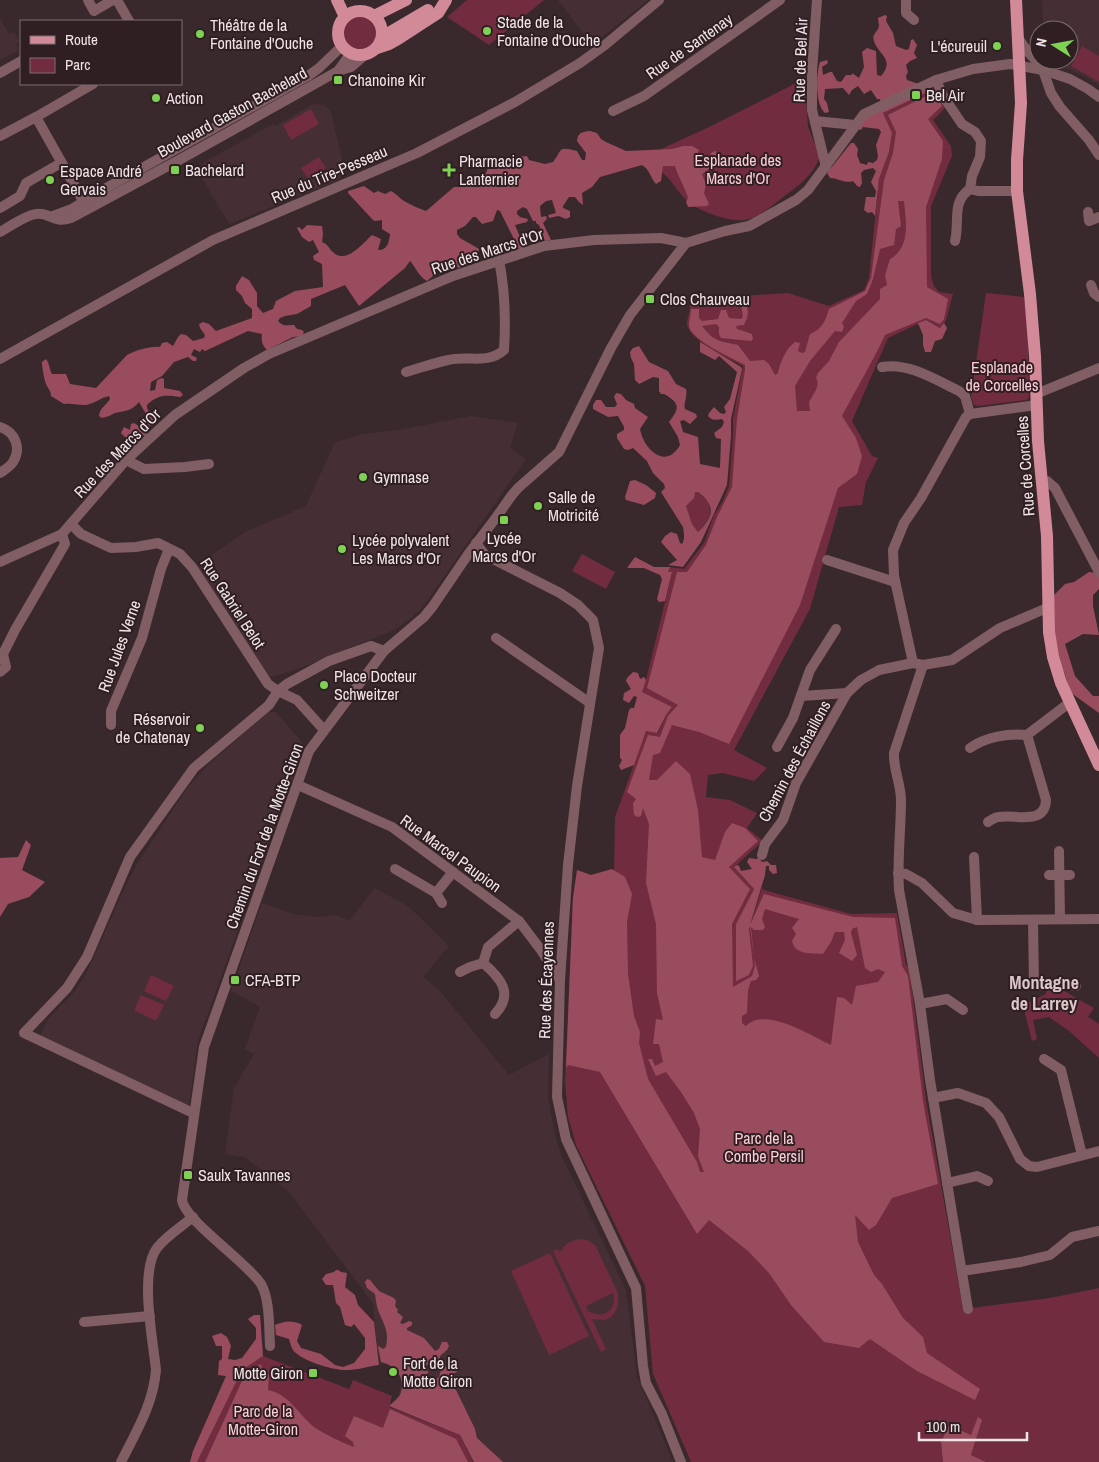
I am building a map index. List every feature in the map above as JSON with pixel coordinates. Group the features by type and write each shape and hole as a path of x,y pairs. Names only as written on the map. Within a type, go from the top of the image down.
{"main road":[{"path":"337,0 345,17"},
{"path":"346,0 357,11"},
{"path":"374,16 406,0"},
{"path":"378,45 381,28 374,16 366,12 357,11 345,17 338,31 346,49 365,55 378,45 389,33 446,0"},
{"name":"Rue de Corcelles","path":"1016,0 1017,66 1022,103 1016,160 1017,191 1030,294 1041,481 1047,536 1048,608 1053,657 1069,702 1099,765"}],"street":[{"path":"88,0 94,10 115,0 128,20"},
{"name":"Rue du Tire-Pesseau","path":"0,359 213,240 417,153 515,102 580,63 605,45 659,0"},
{"name":"Rue de Santenay","path":"613,112 644,96 780,0"},
{"name":"Rue de Bel Air","path":"817,0 812,72 812,110 826,167"},
{"path":"906,0 906,12 914,20"},
{"path":"1018,38 1029,53"},
{"name":"Boulevard Gaston Bachelard","path":"338,71 346,49"},
{"name":"Boulevard Gaston Bachelard","path":"86,205 308,76 346,49"},
{"name":"Boulevard Gaston Bachelard","path":"0,232 34,214 50,217 86,205 179,160 338,71 351,67 365,55"},
{"path":"0,73 20,62"},
{"name":"Rue des Marcs d'Or","path":"0,562 62,534 126,460 175,414 244,368 270,354 453,276 544,246 594,240 662,238 686,243 725,231 750,226 796,200 808,190 855,124 864,114 874,108 936,80 973,69 1017,66 1029,68"},
{"path":"1044,70 1051,93 1060,107 1089,140 1099,155"},
{"name":"Rue des Marcs d'Or","path":"1044,70 1079,83 1099,97"},
{"path":"936,80 943,96 962,124 975,132 981,141 980,158 972,176 970,189 958,202 958,230 955,240"},
{"path":"0,136 36,117 86,85"},
{"path":"36,117 86,205"},
{"name":"Rue de Bel Air","path":"815,122 855,124"},
{"path":"0,208 20,196 26,183 61,163"},
{"path":"970,189 978,191 1017,191"},
{"name":"Chemin du Fort de la Motte-Giron","path":"270,1346 267,1302 261,1284 193,1217 182,1204 182,1200 204,1047 309,751 384,651 424,617 433,606 476,543 518,488 559,452 611,348 630,315 686,243"},
{"path":"406,372 449,360 496,357 504,350 506,330 504,283 500,260"},
{"path":"1091,285 1094,293 1099,297"},
{"path":"882,367 889,366 909,369 959,391 965,396 970,414"},
{"path":"968,1309 933,1098 920,1004 899,890 901,798 894,753 918,664 894,582 893,555 900,530 938,468 963,421 970,414 1036,399 1099,368"},
{"path":"0,427 11,433 17,447 13,462 0,472"},
{"path":"126,460 144,469 209,464"},
{"path":"1041,481 1047,481 1055,488 1099,572"},
{"name":"Rue Gabriel Belot","path":"71,524 81,534 111,548 136,547 158,543 180,554 192,567 268,684 278,692 297,700 324,730"},
{"path":"0,672 6,667 3,654 14,630 65,544 62,534"},
{"name":"Rue des Écayennes","path":"476,543 485,555 560,593 578,605 592,620 599,648 577,786 568,865 560,980 557,1097 566,1139 636,1288 646,1383 662,1414 681,1462"},
{"name":"Rue Jules Verne","path":"111,725 111,712 142,638 161,569 169,549"},
{"path":"827,560 894,582"},
{"name":"Chemin des Échaillons","path":"762,855 764,844 783,820 796,783 848,693 862,680 873,673 891,667 952,660 1000,628 1048,608"},
{"path":"777,747 790,723 810,670 836,629"},
{"path":"496,638 590,704"},
{"path":"193,1114 24,1033 67,988 87,957 130,858 194,768 269,705 278,692 287,684 329,661 371,646 384,651"},
{"path":"801,696 848,693"},
{"path":"970,748 980,741 1014,734 1027,735 1069,702"},
{"path":"988,822 998,817 1035,816 1042,814 1044,811 1046,800 1027,735"},
{"name":"Rue Marcel Paupion","path":"298,785 392,827 519,921 541,950 560,980"},
{"path":"1059,851 1065,875 1060,919"},
{"path":"974,857 977,920"},
{"path":"395,869 436,893 442,903"},
{"path":"436,893 453,872"},
{"path":"898,873 906,874 922,882 952,913 977,920 1099,919"},
{"path":"1048,875 1065,875"},
{"path":"1033,920 1034,986 1060,984 1076,986"},
{"path":"483,963 488,947 519,921"},
{"path":"460,972 483,963"},
{"path":"483,963 496,973 501,980 504,990 504,1000 501,1007 494,1014"},
{"path":"920,1004 947,999 962,1010"},
{"path":"1044,1059 1061,1070 1082,1155"},
{"path":"933,1098 958,1093 981,1100 989,1105 999,1117 1019,1157 1029,1166 1037,1167 1099,1151"},
{"path":"947,1183 977,1176 988,1181"},
{"path":"121,1462 146,1413 152,1396 156,1370 148,1278 151,1261 156,1249 162,1242 193,1217"},
{"path":"962,1271 1022,1262 1050,1255 1072,1237 1099,1231"},
{"path":"84,1322 150,1316"}],"shaded area":[{"path":"558,0 648,0 592,45"},
{"path":"1042,0 1099,0 1099,85 1070,70 1079,70 1079,20 1043,20"},
{"path":"0,18 9,34 14,32 19,42 16,44 19,50 0,60"},
{"path":"313,104 324,105 331,112 345,172 338,180 229,224 200,175 201,164"},
{"name":"Lycée polyvalent Les Marcs d'Or","path":"471,416 518,423 510,448 526,459 420,611 396,629 303,667 272,677 266,674 196,566 245,532 306,506 335,442 364,434 399,430"},
{"path":"269,712 276,712 304,745 198,1041 189,1105 185,1108 39,1038 48,1019 75,991 86,974 137,864 188,787 209,764"},
{"path":"375,888 409,907 449,946 423,977 439,990 509,1075 549,1054 548,1097 556,1139 563,1159 626,1290 637,1377 673,1462 473,1462 460,1435 388,1406 399,1395 400,1376 395,1369 380,1363 373,1303 289,1192 245,1157 225,1154 234,1088 254,1054 245,1049 260,1007 231,991 262,903 293,914 320,917 336,915 349,921"}],"green space":[{"name":"Stade de la Fontaine d'Ouche","path":"467,0 544,0 489,45 447,17"},
{"path":"360,15 367,16 372,20 376,25 376,39 372,44 367,48 360,49 353,48 348,44 344,39 343,32 344,25 348,20 353,16"},
{"path":"887,16 886,21 893,33 896,46 906,50 909,49 913,39 917,45 914,53 917,58 906,65 908,72 907,80 934,89 883,113 892,133 889,152 879,179 875,216 872,212 868,213 864,210 866,197 875,197 876,191 871,182 876,171 873,168 864,170 861,173 862,183 860,187 853,181 847,182 830,178 827,173 851,143 854,143 858,149 857,155 860,163 867,165 868,162 873,163 877,160 876,145 881,132 879,129 863,127 861,130 858,129 868,115 881,109 880,99 877,99 871,90 864,94 858,86 849,95 843,88 825,89 824,99 829,112 825,113 819,103 817,81 820,62 827,60 828,63 822,67 823,75 832,72 837,81 841,82 846,75 852,75 852,73 859,78 864,67 862,52 867,48 876,51 877,75 881,76 887,65 873,37 879,26 878,18"},
{"path":"1082,46 1099,56 1099,82 1078,70 1079,51"},
{"name":"Esplanade des Marcs d'Or","path":"802,80 805,83 808,127 820,156 804,180 766,210 749,219 742,220 734,220 708,213 687,201 662,172 659,150"},
{"name":"Parc de la Combe Persil","path":"934,89 933,94 939,96 946,107 933,120 951,146 952,156 931,206 931,276 934,286 939,292 953,294 946,320 941,328 926,320 888,338 852,421 872,456 878,458 866,482 862,505 839,507 810,609 734,750 767,768 754,781 723,773 708,775 706,797 730,800 757,813 747,828 763,841 734,867 754,889 736,924 750,945 749,929 762,888 851,914 897,913 906,965 909,966 926,1100 963,1309 1050,1298 1099,1288 1099,1462 986,1462 971,1455 982,1420 971,1435 949,1425 941,1442 943,1462 691,1462 653,1374 645,1286 576,1145 568,1117 565,1082 573,897 616,887 614,870 615,817 646,731 658,733 672,707 641,692 646,680 672,573 668,572 670,567 684,569 704,543 714,515 723,501 729,486 733,419 743,366 710,348 694,336 687,324 690,305 725,297 788,293 829,306 864,290 869,278 879,179 889,152 892,134 883,113"},
{"path":"928,95 937,97 942,106 928,119 943,141 942,159 926,207 927,287 948,299 944,319 940,324 926,318 885,335 842,416 856,438 862,456 857,474 838,488 800,605 729,744 699,732 672,725 660,753 653,755 649,780 657,780 676,761 690,774 698,810 702,857 715,860 725,832 732,823 745,828 758,841 729,867 750,889 732,924 733,987 752,976 755,966 750,926 753,966 749,975 736,981 736,924 754,889 734,867 739,866 741,871 752,869 747,862 749,858 759,858 762,862 767,861 771,865 776,865 777,873 773,874 769,870 769,866 766,866 750,925 764,894 853,917 895,918 902,966 908,976 923,1101 938,1184 892,1198 876,1225 869,1230 855,1215 858,1242 874,1275 882,1284 903,1318 923,1337 927,1353 980,1389 975,1400 917,1371 870,1339 859,1348 824,1342 791,1305 769,1273 748,1251 709,1220 697,1234 600,1072 568,1065 566,1068 573,897 577,870 591,875 612,869 625,877 632,894 627,922 628,974 634,1016 640,1032 639,1043 648,1079 697,1162 700,1172 704,1172 698,1157 700,1129 694,1113 666,1072 656,1076 648,1059 652,1059 655,1066 663,1062 659,1044 653,1044 656,1019 663,1020 657,993 656,924 646,883 649,824 643,808 641,816 634,815 633,803 636,799 627,792 648,735 660,737 668,716 678,705 647,688 677,572 687,572 706,545 732,487 737,419 745,365 704,343 691,331 689,326 691,309 699,309 699,318 702,321 718,319 721,310 726,310 729,318 741,319 743,317 741,303 745,303 748,311 747,319 744,325 736,326 737,329 752,334 753,339 751,341 721,338 719,327 716,324 702,326 714,338 738,345 750,361 764,360 769,364 775,375 778,373 786,352 795,342 800,343 798,351 805,352 810,334 822,324 829,309 865,291 871,278 884,180 893,153 896,132 888,115","holes":["898,201 904,201 906,233 901,248 890,259 885,275 887,285 880,289 880,299 839,342 829,361 818,373 816,378 817,388 809,403 810,411 797,411 795,386 810,361 835,331 842,332 844,327 842,323 856,301 867,294 873,279 880,249 894,245 896,229 901,226","765,909 799,919 792,928 796,934 792,941 796,949 808,953 823,954 835,932 844,932 845,940 839,953 852,961 857,955 851,933 852,929 857,927 865,968 871,972 878,969 885,972 878,982 856,986 852,1005 844,998 837,997 831,1045 776,1021 764,1019 754,1021 746,1026 742,1023 742,1016 747,1013 748,990 751,981 756,980 759,976 754,958 751,927 754,930 763,930 765,927 762,919"]},
{"path":"311,109 319,124 291,140 283,125"},
{"path":"590,131 597,133 606,142 626,151 692,146 699,150 698,153 709,157 712,152 716,151 718,156 709,169 702,174 706,184 704,193 709,204 707,206 688,207 686,202 688,198 675,166 663,166 661,181 656,184 647,169 642,165 600,177 592,187 582,193 583,205 575,197 569,197 563,206 563,208 570,211 570,217 568,218 565,219 558,216 549,218 548,215 556,213 552,200 546,201 540,206 541,217 546,216 547,219 543,223 551,240 545,241 539,225 536,221 533,221 527,209 523,207 517,211 520,217 528,219 527,222 515,225 520,237 527,244 528,248 520,251 500,211 497,210 493,221 482,224 476,217 473,217 465,226 457,230 457,234 460,238 479,249 477,257 480,260 458,268 455,263 446,264 439,268 427,281 421,277 410,261 405,268 359,306 345,285 311,299 311,306 297,314 280,318 278,321 282,324 294,325 297,329 302,330 304,332 302,336 293,337 267,350 262,343 262,334 248,331 205,351 202,349 200,352 194,349 191,355 197,358 196,361 188,357 174,362 162,376 151,382 150,391 155,390 157,380 162,378 164,379 164,388 180,391 183,395 180,397 159,397 147,405 153,419 146,436 141,435 135,429 132,437 128,440 121,433 124,427 130,430 131,424 134,423 142,428 145,425 146,414 139,402 131,409 102,418 99,416 110,399 109,396 85,405 64,404 51,396 45,382 42,362 46,359 52,374 66,374 70,384 96,388 131,353 160,347 162,343 167,342 173,346 181,334 186,335 193,341 204,338 205,335 199,324 203,322 209,324 216,331 252,318 252,309 236,290 236,286 242,276 249,280 257,293 257,306 263,313 273,309 276,301 295,291 323,287 322,264 314,260 313,256 319,252 313,240 309,242 302,237 297,228 299,227 302,230 307,225 322,226 322,242 339,256 344,256 354,251 372,235 381,239 378,250 384,249 390,234 382,229 382,220 373,220 348,191 364,186 374,193 378,191 385,194 391,191 404,201 426,211 454,187 462,187 485,175 490,163 495,159 527,156 529,160 545,164 553,162 561,150 566,149 577,151 582,160 585,160 586,153 577,141 581,133"},
{"path":"319,157 326,168 308,179 301,168"},
{"name":"Esplanade de Corcelles","path":"986,293 1024,297 1028,334 1029,397 1027,400 974,405 971,397"},
{"path":"926,320 940,328 944,323 947,328 942,339 935,341 931,352 925,352 923,335 918,323"},
{"path":"700,342 742,369 731,419 727,485 701,542 683,567 668,565 677,560 661,542 671,532 677,534 682,544 684,538 683,527 661,492 665,488 664,484 653,473 647,461 633,448 624,449 617,438 617,434 624,430 618,416 608,417 593,409 593,405 596,400 601,400 606,407 615,407 617,404 614,397 616,393 621,394 626,400 634,404 635,408 648,417 640,429 642,437 651,450 656,454 668,456 680,445 678,437 669,422 677,406 673,400 659,391 659,378 653,377 639,384 635,380 634,364 630,352 633,348 639,346 649,362 668,371 676,384 686,389 685,409 696,414 697,417 690,424 684,420 680,421 683,432 698,437 700,464 720,468 721,439 716,438 714,433 722,427 724,422 722,419 716,420 708,416 714,407 720,413 724,414 726,412 724,407 730,399 737,372 719,356 715,360 700,352","holes":["695,492 698,492 708,502 711,511 707,521 698,532 692,524 686,506 694,498"]},
{"path":"635,480 646,485 656,493 655,498 644,505 626,500 625,497 630,481"},
{"path":"694,492 698,492 709,502 710,507 708,518 698,532 692,524 686,506"},
{"path":"582,554 615,572 606,589 572,571"},
{"path":"635,557 654,567 670,567 668,572 672,572 665,601 659,602 657,599 662,579 660,575 644,568 627,568"},
{"path":"1089,572 1099,573 1099,589 1093,595 1093,606 1099,635 1083,634 1065,644 1075,676 1093,696 1099,696 1099,713 1067,690 1066,676 1056,649 1052,619 1052,597 1065,584 1074,582"},
{"path":"633,672 638,673 640,679 644,677 646,680 642,692 672,707 657,733 646,731 634,765 621,770 619,766 622,760 620,758 620,735 625,728 629,710 634,708 637,697 634,696 629,703 623,700 624,693 631,689 626,681"},
{"path":"26,840 31,845 22,870 45,882 29,897 8,904 0,917 0,858 18,857"},
{"path":"151,975 174,986 166,1001 144,991"},
{"path":"1051,988 1059,988 1094,1008 1088,1017 1099,1024 1099,1058 1069,1031 1049,1017 1033,1020 1037,1039 1032,1041 1023,1005 1046,994 1046,991"},
{"path":"141,995 164,1005 156,1021 134,1010"},
{"path":"580,1239 587,1240 595,1245 618,1293 618,1305 611,1317 605,1320 592,1319 606,1349 601,1352 553,1251 558,1249 560,1252 566,1245","holes":["613,1293 614,1299 611,1309 604,1314 594,1314 588,1311 586,1306"]},
{"path":"550,1253 589,1336 549,1355 511,1271"},
{"path":"336,1270 347,1273 345,1287 355,1295 358,1305 374,1322 379,1365 348,1370 327,1367 303,1358 293,1350 289,1339 276,1335 275,1325 288,1322 298,1323 302,1325 297,1341 301,1348 321,1354 335,1365 343,1367 354,1363 365,1349 365,1338 354,1324 351,1327 345,1325 340,1307 336,1303 333,1285 326,1285 322,1279 326,1274"},
{"path":"367,1279 379,1291 394,1298 397,1312 403,1317 400,1323 412,1322 412,1325 407,1330 424,1338 435,1351 439,1349 442,1342 447,1342 449,1346 440,1356 440,1361 435,1367 429,1364 426,1366 428,1373 423,1377 424,1380 434,1380 439,1377 443,1363 448,1369 452,1360 456,1363 458,1371 451,1375 447,1382 456,1390 475,1429 477,1438 503,1462 474,1462 460,1435 389,1406 400,1395 402,1384 399,1374 391,1366 381,1362 378,1346 383,1349 386,1347 387,1334 378,1310 375,1294 367,1288 365,1282"},
{"path":"254,1315 260,1315 263,1356 242,1370 197,1462 190,1462 226,1376 218,1375 219,1361 222,1359 222,1346 216,1346 212,1336 221,1333 227,1337 231,1346 228,1359 242,1358 256,1339 256,1328 248,1319"},
{"name":"Parc de la Motte-Giron","path":"263,1356 349,1389 353,1380 392,1396 389,1407 460,1435 473,1462 197,1462 242,1370"},
{"name":"Parc de la Motte-Giron","path":"261,1364 262,1369 269,1375 268,1390 288,1400 314,1427 339,1441 354,1447 353,1442 345,1436 354,1416 383,1428 390,1409 456,1439 468,1462 205,1462 246,1372"},
{"path":"978,1417 982,1420 971,1455 986,1462 943,1462 941,1442 949,1425 971,1435"}],"place":[{"name":"Stade de la Fontaine d'Ouche","path":"487,31"},
{"name":"Théâtre de la Fontaine d'Ouche","path":"200,34"},
{"name":"L'écureuil","path":"997,46"},
{"name":"Chanoine Kir","path":"338,80"},
{"name":"Bel Air","path":"916,95"},
{"name":"Action","path":"156,98"},
{"name":"Bachelard","path":"175,170"},
{"name":"Pharmacie Lanternier","path":"449,170"},
{"name":"Espace André Gervais","path":"50,180"},
{"name":"Clos Chauveau","path":"650,299"},
{"name":"Gymnase","path":"363,477"},
{"name":"Salle de Motricité","path":"538,506"},
{"name":"Lycée Marcs d'Or","path":"504,520"},
{"name":"Lycée polyvalent Les Marcs d'Or","path":"342,549"},
{"name":"Place Docteur Schweitzer","path":"324,685"},
{"name":"Réservoir de Chatenay","path":"200,728"},
{"name":"CFA-BTP","path":"235,980"},
{"name":"Saulx Tavannes","path":"188,1175"},
{"name":"Fort de la Motte Giron","path":"393,1372"},
{"name":"Motte Giron","path":"313,1373"}],"district":[{"name":"Montagne de Larrey","path":"1044,993"}]}
